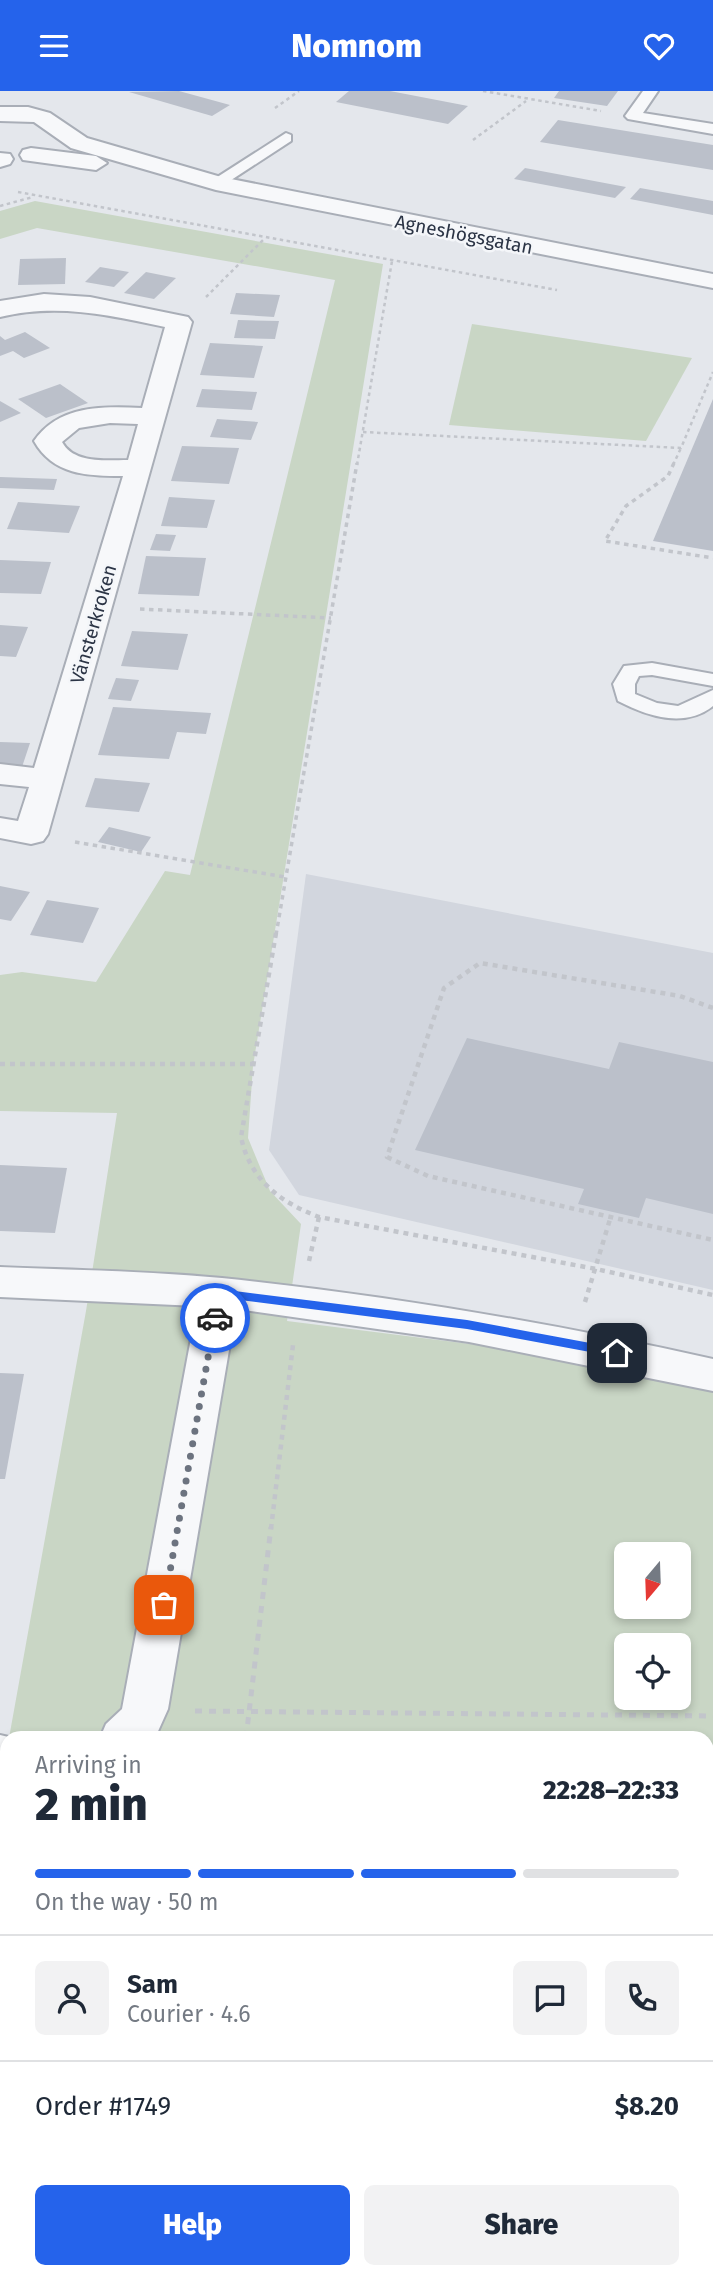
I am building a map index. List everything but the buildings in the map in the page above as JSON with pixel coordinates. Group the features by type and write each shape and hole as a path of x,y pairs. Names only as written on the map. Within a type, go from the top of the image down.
{"street":[{"name":"Agneshögsgatan","path":"0,114 25,114 48,120 55,124 61,135 216,183 400,223 713,281"},
{"name":"Agneshögsgatan","path":"31,155 52,147 61,135"},
{"name":"Agneshögsgatan","path":"1,159 31,155 72,159 176,179 216,183"},
{"path":"0,310 32,303 77,303 179,321"},
{"name":"Vänsterkroken","path":"15,831 47,779 139,468 179,321"},
{"path":"139,468 85,466 65,461 52,451 48,440 56,429 92,416 153,417"},
{"path":"0,774 47,779"},
{"path":"0,1282 219,1293 467,1324 572,1343 713,1375"},
{"path":"130,1731 139,1723 145,1709 219,1293"}],"lane":[{"path":"651,91 632,116 713,128"},
{"path":"216,183 286,138"},
{"path":"713,680 652,669 631,670 624,684 625,697 639,704 668,711 693,711 713,696"}],"path":[{"path":"483,91 632,116"},
{"path":"473,140 527,100"},
{"path":"34,196 568,292"},
{"path":"179,321 265,238"},
{"path":"392,261 241,1137 243,1156 257,1179 280,1197 320,1217 596,1269 713,1295"},
{"path":"713,372 668,476 626,506 605,541 713,558"},
{"path":"363,432 681,448"},
{"path":"97,607 331,618"},
{"path":"15,831 285,877"},
{"path":"713,1008 680,996 480,963 444,988 387,1157 428,1176 713,1240"},
{"path":"0,1064 254,1064"},
{"path":"572,1343 611,1216"},
{"path":"247,1731 299,1303 320,1217"},
{"path":"248,1712 713,1716"}],"shaded area":[{"path":"306,874 713,953 713,1290 299,1195 269,1150"}],"green space":[{"path":"35,201 383,264 253,1066 248,1138 270,1191 301,1224 287,1321 565,1356 713,1392 713,1731 10,1731 86,1311 117,1113 0,1111 0,975 22,972 96,982 165,871 190,875 335,280 37,228 0,239 0,211"},
{"path":"472,324 692,358 646,441 449,425"}],"way so far":[{"path":"164,1605 215,1318"}],"route":[{"path":"215,1318 219,1293 467,1324 617,1353"}]}
